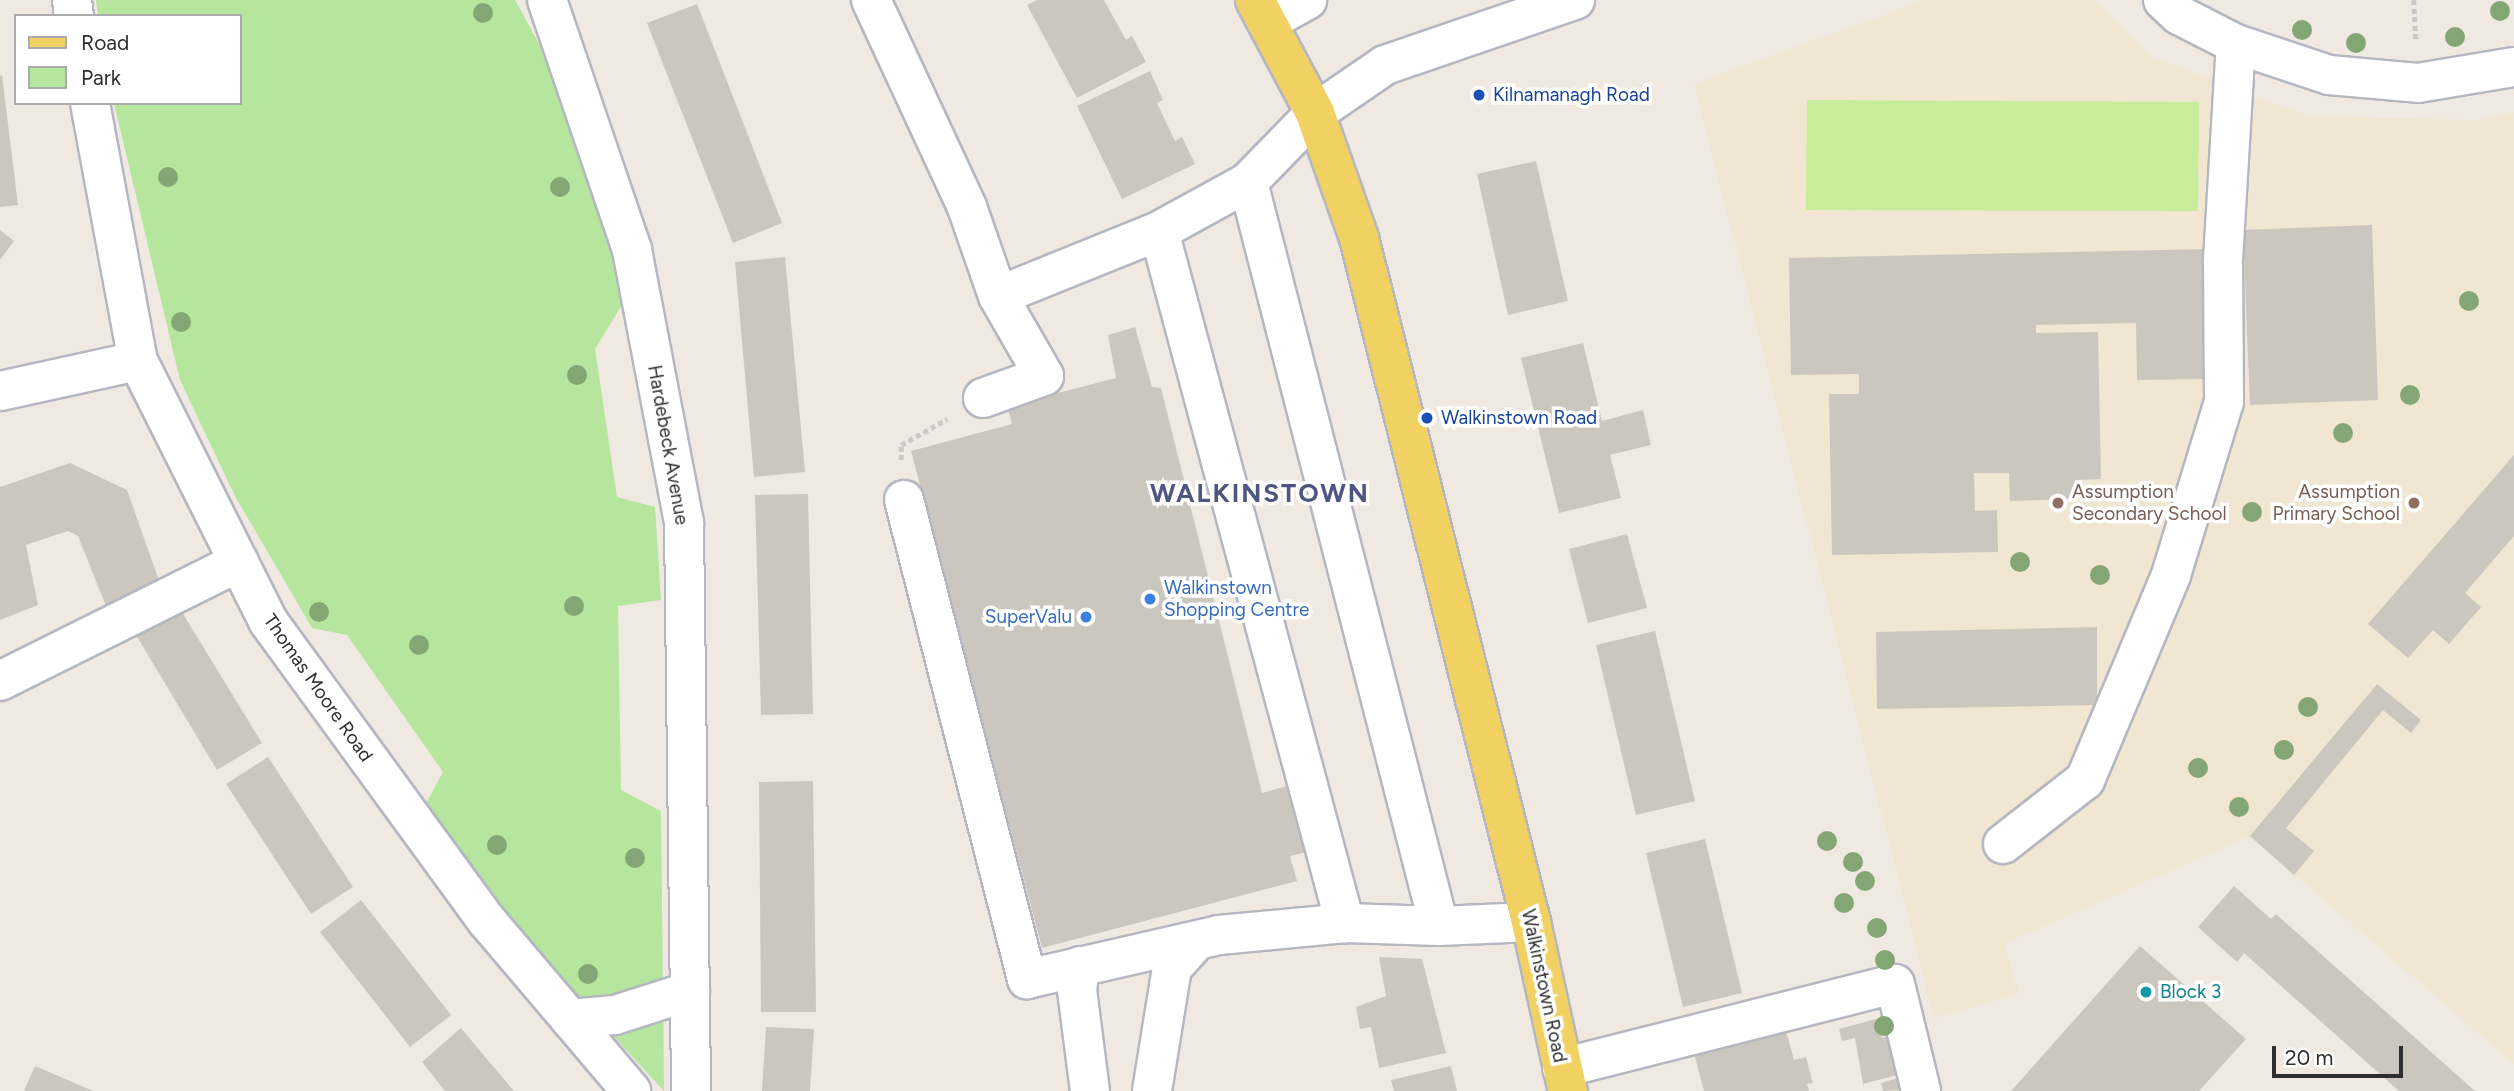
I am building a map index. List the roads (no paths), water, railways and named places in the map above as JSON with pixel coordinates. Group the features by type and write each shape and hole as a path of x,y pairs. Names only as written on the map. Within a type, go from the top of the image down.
{"main road":[{"name":"Walkinstown Road","path":"1261,11 1315,113 1359,238 1531,922 1565,1079"}],"street":[{"name":"Hardebeck Avenue","path":"547,0 632,250 684,523 691,1091"},
{"path":"871,0 967,207 998,296 1044,376 983,398"},
{"path":"1261,11 1307,0"},
{"path":"998,296 1159,231 1248,182 1315,113 1385,65 1575,0"},
{"path":"2163,0 2179,15 2236,44 2329,75 2418,83 2514,67"},
{"path":"2003,844 2085,779 2171,575 2224,402 2223,260 2236,44"},
{"name":"Thomas Moore Road","path":"90,105 138,361 268,621 487,921 632,1091"},
{"path":"1248,182 1439,926"},
{"path":"1159,231 1345,923"},
{"path":"0,391 138,361"},
{"path":"904,500 1027,979 1196,941 1345,923 1439,926 1531,922"},
{"path":"0,681 239,562"},
{"path":"1152,1091 1172,968 1196,941"},
{"path":"1080,966 1077,990 1090,1091"},
{"path":"1565,1079 1895,984 1921,1091"},
{"path":"570,1019 615,1015 690,991"}],"place":[{"name":"Kilnamanagh Road","path":"1479,95"},
{"name":"Walkinstown Road","path":"1427,418"},
{"name":"Assumption Secondary School","path":"2058,503"},
{"name":"Assumption Primary School","path":"2414,503"},
{"name":"Walkinstown Shopping Centre","path":"1150,599"},
{"name":"SuperValu","path":"1086,617"},
{"name":"Block 3","path":"2146,992"}],"district":[{"name":"WALKINSTOWN","path":"1260,494"}]}
